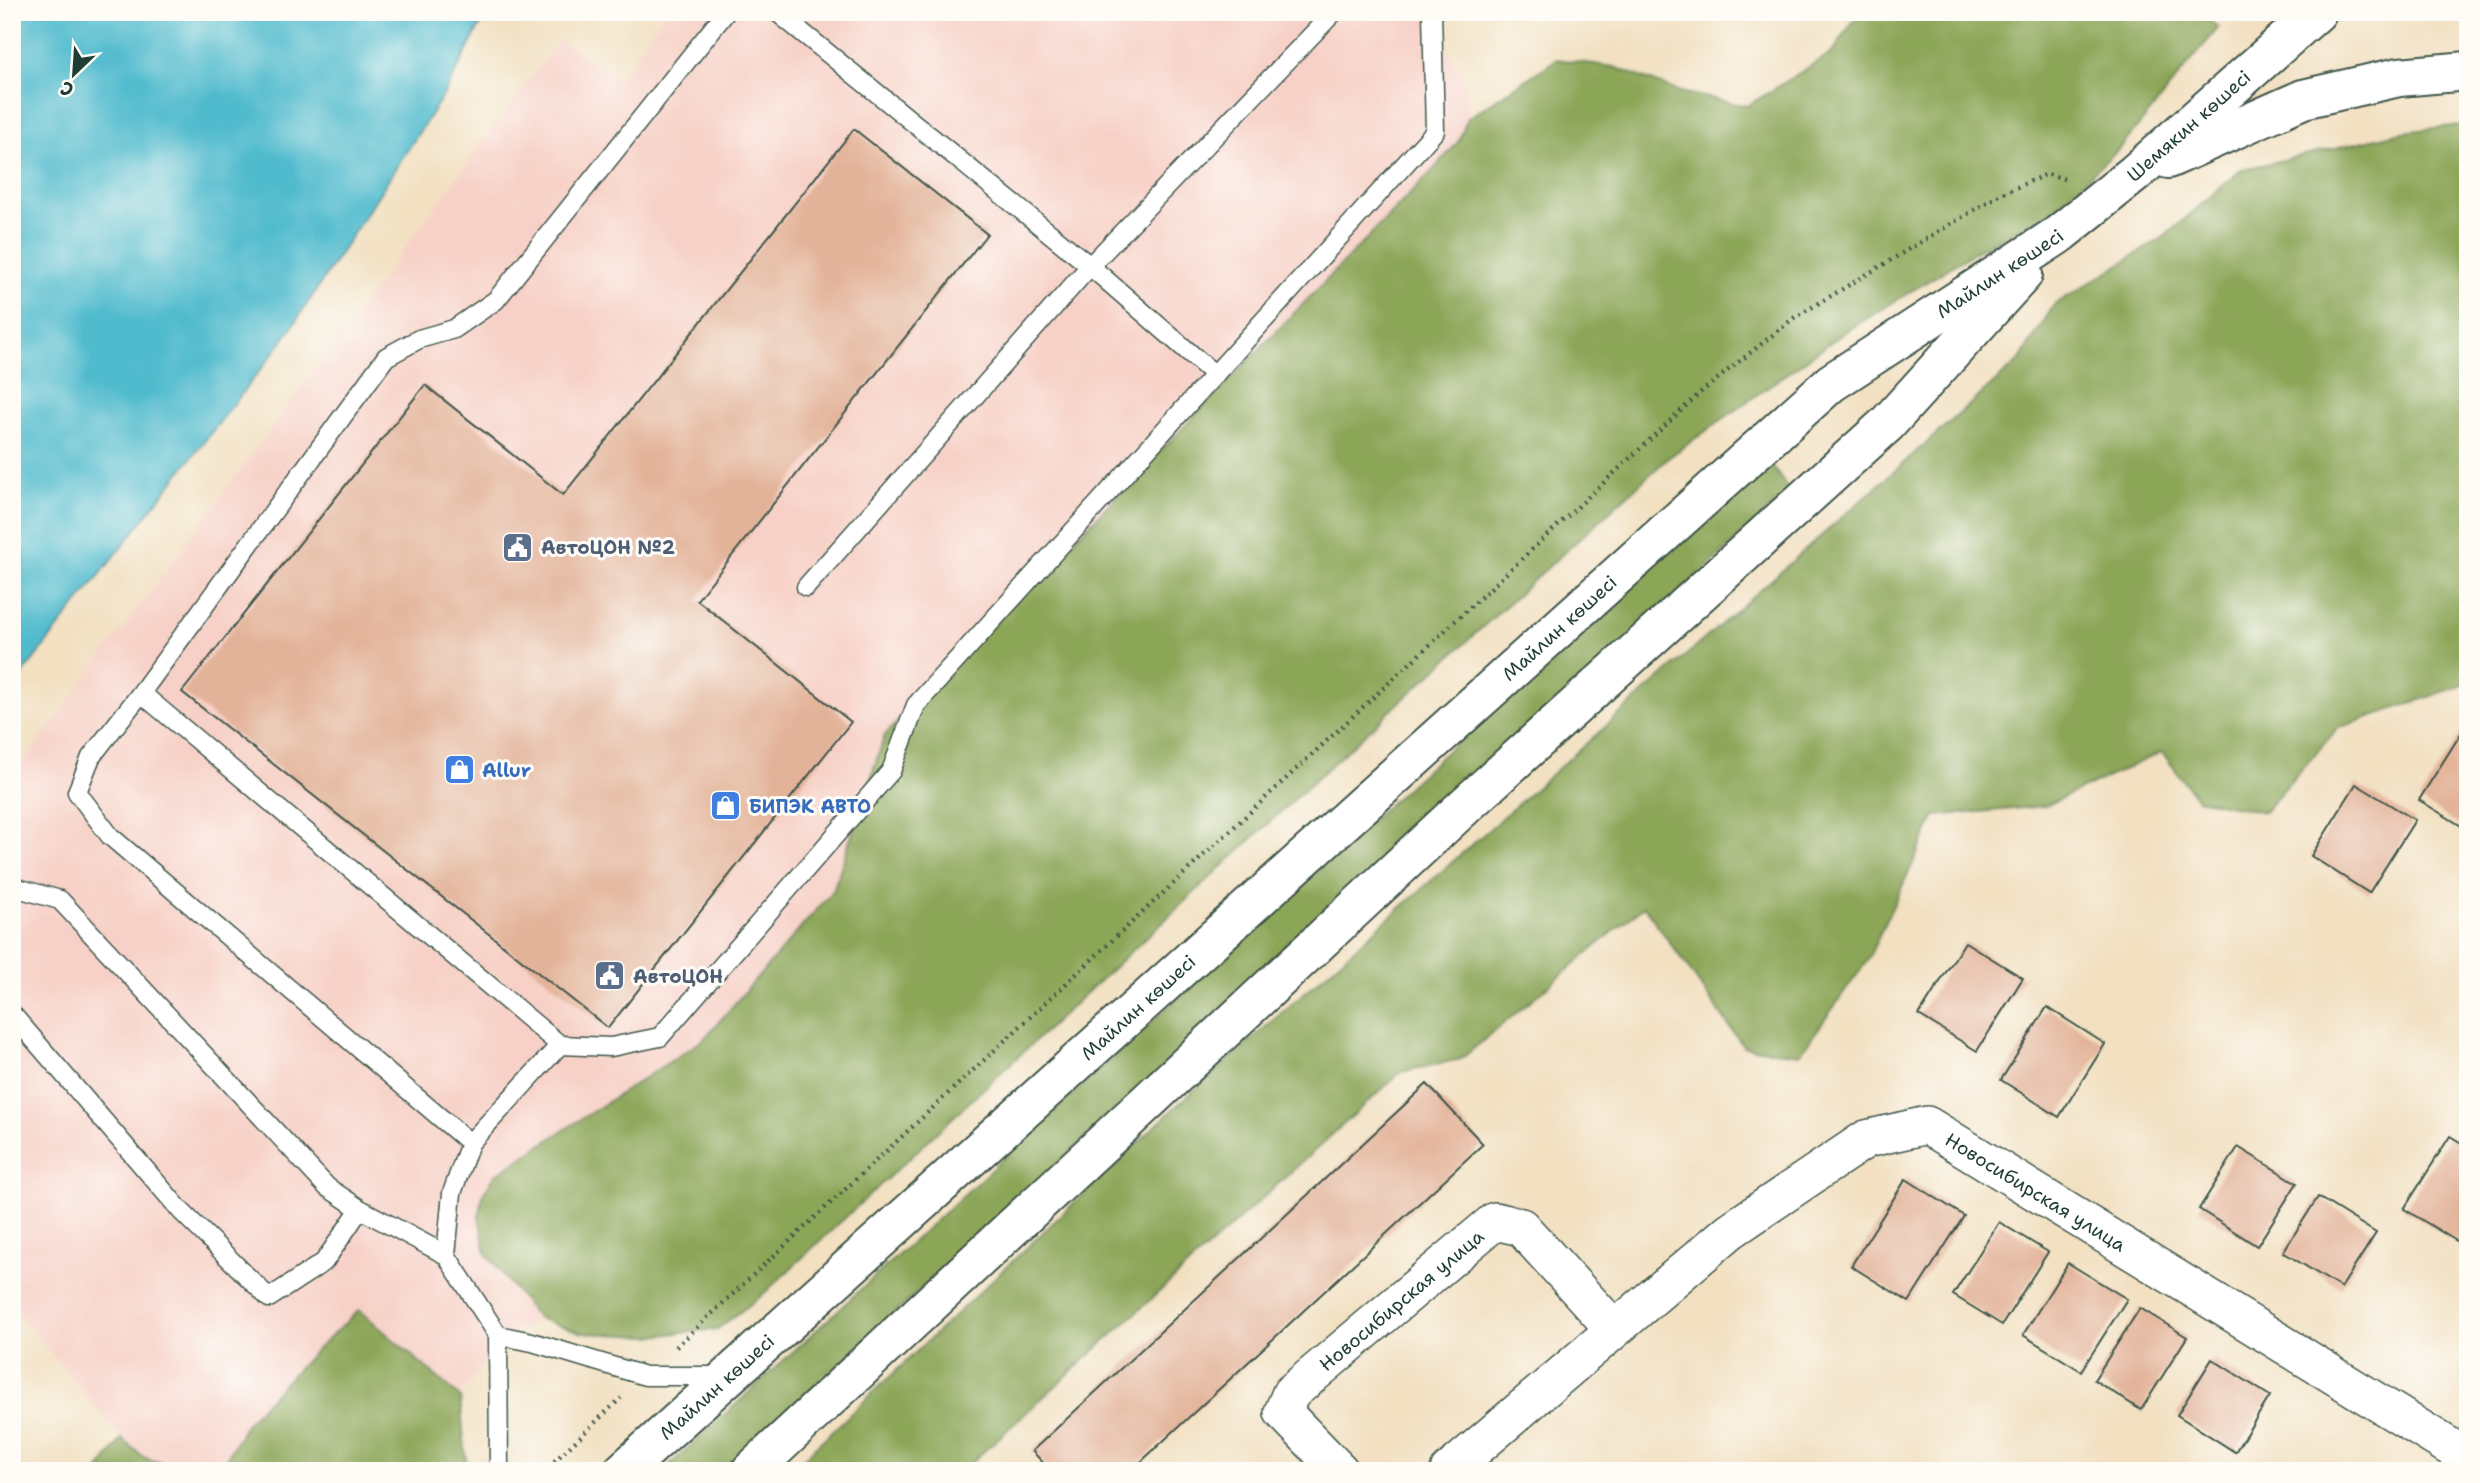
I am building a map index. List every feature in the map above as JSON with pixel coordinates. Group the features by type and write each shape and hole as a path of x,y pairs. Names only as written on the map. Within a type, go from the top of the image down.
{"main road":[{"name":"Шемякин көшесі","path":"2058,235 2134,174 2317,12"},
{"path":"2134,174 2303,99 2399,77 2468,71"},
{"name":"Майлин көшесі","path":"623,1471 1831,383 2058,235"},
{"name":"Майлин көшесі","path":"751,1471 1467,804 1887,424 2058,235"}],"street":[{"name":"Новосибирская улица","path":"1449,1471 1730,1231 1866,1139 1927,1125 2468,1458"},
{"name":"Новосибирская улица","path":"1340,1471 1283,1412 1291,1393 1495,1221 1521,1227 1615,1329"}],"lane":[{"path":"470,1143 110,836 77,792 91,757 141,693 386,357 419,339 454,329 496,300 726,12"},
{"path":"777,12 1090,266 1214,375"},
{"path":"806,587 1090,266 1334,12"},
{"path":"141,693 560,1045 611,1047 660,1037 891,771 916,705 1435,131 1432,12"},
{"path":"12,895 21,889 60,900 327,1187 360,1209 446,1255 498,1335 499,1471"},
{"path":"12,1014 181,1211 269,1298 324,1262 360,1209"},
{"path":"446,1255 452,1193 470,1143 560,1045"},
{"path":"498,1335 533,1342 645,1376 726,1376"}],"path":[{"path":"544,1471 1701,391 1794,318 2001,194 2047,174 2072,181 2100,201"}],"shaded area":[{"path":"666,12 1426,12 1434,32 1462,73 1468,99 1468,118 1458,142 1435,168 885,735 833,891 703,1040 495,1175 483,1194 479,1217 486,1253 537,1318 494,1348 460,1397 359,1310 313,1352 248,1421 219,1471 187,1471 143,1457 122,1439 12,1306 12,778 559,40 620,79"}],"green space":[{"path":"1859,12 2194,12 2219,27 2123,145 2046,216 1985,246 1845,332 1668,458 1343,754 760,1297 717,1329 651,1336 583,1333 537,1318 486,1253 479,1217 483,1194 495,1175 703,1040 833,891 885,735 1435,168 1458,142 1468,118 1557,59 1614,67 1680,92 1747,106 1833,52"},
{"path":"2468,124 2468,679 2461,686 2338,728 2264,812 2197,799 2162,752 2045,806 1935,816 1867,961 1800,1054 1744,1047 1644,906 1461,1059 1401,1072 962,1471 790,1471 1183,1100 2019,361 2054,305 2164,237 2241,170 2403,132"},
{"path":"1766,458 1790,491 723,1471 663,1471"},
{"path":"359,1310 460,1397 467,1471 219,1471 248,1421 314,1352"},
{"path":"122,1439 143,1457 187,1471 98,1471"}],"water":[{"path":"12,12 487,12 446,91 283,341 12,687"}],"building":[{"name":"АвтоЦОН №2","path":"854,129 987,234 697,600 851,722 608,1028 182,692 425,385 563,495"},
{"path":"2465,727 2468,729 2468,830 2419,800"},
{"path":"2356,784 2415,820 2369,893 2311,856"},
{"path":"1965,942 2023,978 1977,1051 1919,1015"},
{"path":"2047,1007 2105,1044 2059,1117 2001,1080"},
{"path":"1427,1084 1483,1144 1131,1471 1051,1471 1032,1451"},
{"path":"2450,1136 2468,1147 2468,1237 2463,1245 2404,1209"},
{"path":"2238,1147 2297,1183 2257,1246 2199,1209"},
{"path":"1906,1179 1964,1216 1909,1302 1851,1266"},
{"path":"2318,1197 2376,1233 2341,1288 2283,1252"},
{"path":"1999,1222 2048,1252 2002,1325 1953,1295"},
{"path":"2068,1263 2127,1299 2081,1371 2023,1335"},
{"path":"2140,1308 2187,1337 2141,1410 2094,1380"},
{"path":"2212,1359 2270,1396 2235,1452 2177,1415"}],"place":[{"name":"АвтоЦОН №2","path":"518,547"},
{"name":"Allur","path":"459,770"},
{"name":"БИПЭК АВТО","path":"726,806"},
{"name":"АвтоЦОН","path":"610,976"}]}
